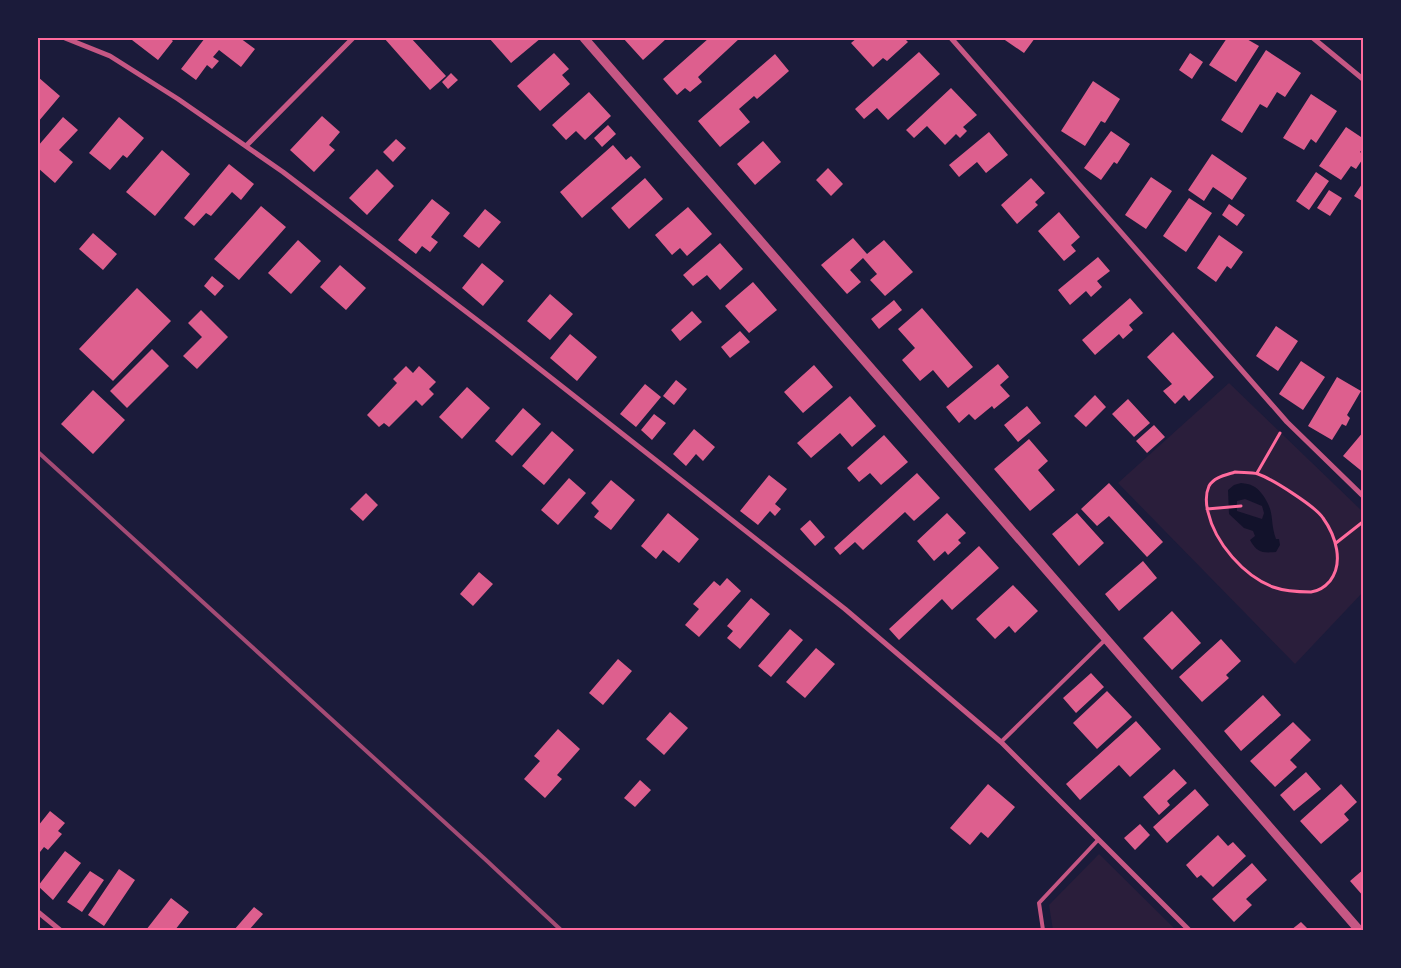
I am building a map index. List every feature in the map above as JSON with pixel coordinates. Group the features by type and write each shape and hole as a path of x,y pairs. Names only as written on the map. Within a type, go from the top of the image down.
{"street":[{"path":"65,38 110,56 178,99 246,146 494,333 694,489 845,609 1001,742 1189,930"},
{"path":"246,146 353,38"},
{"path":"584,38 1359,930"},
{"path":"951,38 1287,422 1364,497"},
{"path":"1314,38 1364,80"},
{"path":"38,912 60,930"}],"lane":[{"path":"1001,742 1106,638"},
{"path":"1043,930 1039,903 1098,840"}],"path":[{"path":"1257,473 1287,422"},
{"path":"1235,472 1257,473 1290,491 1323,517 1336,543 1338,554 1335,574 1326,587 1317,591 1302,592 1274,587 1252,575 1228,553 1219,540 1211,525 1206,501 1209,486 1219,477 1235,472"},
{"path":"1208,508 1241,506"},
{"path":"1336,543 1364,521"}],"shaded area":[{"path":"1229,383 1363,512 1363,592 1295,664 1118,483"},
{"path":"1248,484 1260,491 1271,511 1276,539 1279,539 1280,545 1276,552 1258,550 1250,540 1255,536 1253,531 1244,528 1229,514 1228,490 1234,485","holes":["1245,499 1262,506 1264,513 1262,519 1237,511 1237,501"]},
{"path":"1099,854 1176,930 1053,930 1049,905"}],"building":[{"path":"134,38 169,38 173,41 158,60 132,40"},
{"path":"205,38 240,38 255,49 241,67 219,50 213,57 219,61 212,69 207,65 196,80 181,69"},
{"path":"384,38 411,38 446,76 430,90"},
{"path":"489,38 541,38 511,63"},
{"path":"623,38 664,38 666,39 643,60"},
{"path":"709,38 740,38 698,77 702,82 690,92 685,88 677,95 663,79"},
{"path":"857,38 904,38 908,42 887,61 883,58 873,67 851,43"},
{"path":"1002,38 1035,38 1024,53"},
{"path":"1227,38 1245,38 1259,46 1236,82 1209,65"},
{"path":"1266,50 1301,73 1285,97 1277,92 1267,108 1260,104 1242,133 1221,120"},
{"path":"919,52 940,74 888,120 877,108 864,119 855,109"},
{"path":"554,53 569,69 562,75 570,84 540,111 517,86"},
{"path":"1190,53 1203,62 1192,79 1179,70"},
{"path":"775,54 789,71 757,99 754,96 739,109 750,122 720,147 698,121"},
{"path":"451,73 458,80 448,89 442,82"},
{"path":"38,77 60,96 38,122"},
{"path":"1093,81 1120,99 1105,123 1101,121 1085,146 1061,131"},
{"path":"951,88 977,115 963,127 967,131 960,138 956,134 945,145 927,126 914,138 906,130"},
{"path":"589,92 611,116 585,140 576,131 566,140 552,125"},
{"path":"1311,94 1337,111 1316,143 1311,139 1304,150 1283,138"},
{"path":"322,116 340,132 329,145 335,150 314,172 290,150"},
{"path":"63,117 78,130 59,150 73,162 55,183 38,168 38,146"},
{"path":"119,117 144,138 127,158 123,155 110,170 89,153"},
{"path":"608,125 616,134 602,147 594,138"},
{"path":"1346,127 1364,139 1364,147 1360,152 1364,157 1356,169 1351,166 1341,180 1319,166"},
{"path":"1111,131 1130,144 1117,164 1114,162 1101,180 1084,168"},
{"path":"989,132 1008,155 986,173 977,162 959,177 949,165"},
{"path":"396,139 406,148 393,162 383,152"},
{"path":"763,141 781,162 755,185 737,164"},
{"path":"613,145 626,160 631,156 641,167 582,218 560,192"},
{"path":"162,150 190,174 155,216 126,192"},
{"path":"1212,154 1247,178 1232,200 1213,187 1204,201 1188,190"},
{"path":"229,164 254,184 241,200 232,192 211,216 206,213 194,226 184,218"},
{"path":"828,168 843,184 831,196 816,180"},
{"path":"377,169 394,186 367,215 349,198"},
{"path":"1316,172 1329,181 1309,210 1296,201"},
{"path":"1151,177 1172,191 1146,229 1125,215"},
{"path":"645,178 663,199 629,229 611,208"},
{"path":"1031,178 1045,193 1035,202 1038,205 1017,224 1001,205"},
{"path":"1364,181 1364,202 1354,196"},
{"path":"1329,190 1342,198 1330,216 1317,208"},
{"path":"1189,198 1212,213 1186,252 1163,236"},
{"path":"432,199 450,213 431,237 438,242 430,252 422,246 416,254 398,240"},
{"path":"1229,204 1245,215 1237,226 1222,215"},
{"path":"261,206 286,227 239,280 214,259"},
{"path":"688,207 712,234 687,256 680,248 672,255 655,235"},
{"path":"485,209 501,222 479,248 463,236"},
{"path":"1059,212 1080,237 1071,245 1076,251 1064,261 1038,231"},
{"path":"93,233 117,254 103,270 79,249"},
{"path":"1219,235 1243,252 1231,269 1227,266 1216,282 1197,268"},
{"path":"853,238 867,254 884,240 913,272 885,296 870,280 877,274 863,258 850,270 861,282 847,294 821,265"},
{"path":"298,240 321,261 291,294 268,273"},
{"path":"720,243 743,269 720,290 707,275 693,286 683,275"},
{"path":"1098,257 1110,271 1097,281 1102,287 1091,297 1086,291 1070,305 1058,290"},
{"path":"482,263 504,281 483,306 462,288"},
{"path":"340,265 366,288 346,310 320,287"},
{"path":"212,276 224,286 215,296 204,286"},
{"path":"753,282 777,310 749,333 725,306"},
{"path":"137,288 171,321 113,381 79,349"},
{"path":"550,294 573,314 550,340 527,321"},
{"path":"1130,298 1143,313 1129,325 1133,330 1123,339 1119,334 1095,355 1082,340"},
{"path":"894,300 902,310 879,329 871,319"},
{"path":"922,308 973,367 948,388 933,370 920,381 902,360 915,348 898,329"},
{"path":"201,310 228,337 197,369 183,356 202,337 188,323"},
{"path":"692,311 702,322 680,341 671,330"},
{"path":"1276,326 1298,341 1278,371 1256,356"},
{"path":"740,331 750,342 730,358 721,347"},
{"path":"1173,332 1214,377 1189,401 1184,395 1175,404 1163,391 1172,384 1147,357"},
{"path":"570,334 597,357 577,381 550,358"},
{"path":"152,349 169,366 127,408 110,391"},
{"path":"1301,361 1325,377 1303,410 1279,394"},
{"path":"998,364 1009,377 1000,385 1010,396 994,409 992,406 975,420 969,414 959,423 946,407"},
{"path":"814,365 833,387 803,413 784,392"},
{"path":"406,366 413,373 419,366 436,382 429,389 434,394 422,406 416,400 389,427 384,423 379,427 367,415 397,383 393,379"},
{"path":"1337,377 1361,391 1347,415 1350,418 1346,426 1342,424 1332,440 1308,426"},
{"path":"676,380 687,389 674,405 663,396"},
{"path":"645,384 661,397 636,427 620,414"},
{"path":"467,387 490,408 462,439 439,417"},
{"path":"93,390 125,420 93,454 61,424"},
{"path":"1095,395 1106,407 1086,427 1074,416"},
{"path":"850,396 876,426 852,447 840,433 811,458 797,443"},
{"path":"1128,399 1150,423 1134,437 1112,414"},
{"path":"1027,406 1041,423 1018,442 1004,425"},
{"path":"523,408 541,424 512,456 495,441"},
{"path":"654,414 666,423 652,440 641,430"},
{"path":"1154,425 1165,437 1147,453 1136,441"},
{"path":"694,429 715,447 703,461 696,454 686,466 673,454"},
{"path":"552,431 574,450 544,485 522,466"},
{"path":"1364,431 1364,473 1343,456"},
{"path":"884,435 908,462 881,485 870,473 859,482 847,468"},
{"path":"1029,439 1048,461 1038,470 1055,490 1030,511 994,469"},
{"path":"917,473 940,498 914,521 905,512 863,550 855,542 840,555 834,548"},
{"path":"769,475 787,489 775,504 781,509 775,516 770,511 758,525 740,511"},
{"path":"569,478 586,493 558,525 541,510"},
{"path":"611,480 635,500 611,530 594,517 599,511 591,503"},
{"path":"1109,483 1163,542 1147,557 1109,516 1097,526 1081,509"},
{"path":"366,493 378,505 363,521 350,509"},
{"path":"668,513 699,539 679,563 663,550 656,559 641,546"},
{"path":"947,513 966,533 958,540 961,543 948,555 945,551 934,561 917,541"},
{"path":"1077,513 1104,543 1079,566 1052,534"},
{"path":"810,520 825,537 815,546 800,529"},
{"path":"979,546 999,568 952,610 942,599 899,640 889,629"},
{"path":"1143,561 1157,578 1119,611 1105,594"},
{"path":"479,572 493,584 473,606 460,594"},
{"path":"727,578 741,591 699,637 685,625 699,609 693,604 714,581 720,586"},
{"path":"1013,585 1038,611 1015,633 1009,626 995,639 976,619"},
{"path":"751,598 770,614 740,649 727,638 733,631 727,626"},
{"path":"1172,611 1201,643 1172,670 1143,638"},
{"path":"790,629 803,640 771,677 758,666"},
{"path":"1221,639 1241,661 1226,675 1229,678 1202,702 1179,677"},
{"path":"816,648 835,664 805,698 786,682"},
{"path":"618,659 632,671 603,705 589,693"},
{"path":"1091,673 1104,687 1076,713 1063,698"},
{"path":"1107,691 1132,717 1097,749 1073,723"},
{"path":"1263,695 1281,715 1241,751 1224,731"},
{"path":"670,712 688,728 664,755 646,739"},
{"path":"1136,721 1161,749 1130,777 1119,765 1080,800 1066,784"},
{"path":"1293,722 1311,740 1290,760 1297,767 1275,787 1250,761"},
{"path":"558,729 580,749 557,775 562,779 545,798 524,779 540,761 534,756"},
{"path":"1174,769 1187,783 1167,801 1170,805 1159,815 1143,797"},
{"path":"1306,772 1321,789 1294,811 1280,795"},
{"path":"640,780 651,790 635,807 624,798"},
{"path":"988,784 1015,807 988,838 981,832 970,845 950,828"},
{"path":"1341,784 1357,802 1344,814 1349,820 1321,844 1300,821"},
{"path":"1195,789 1209,805 1167,843 1153,827"},
{"path":"50,811 65,823 58,831 62,834 48,850 44,847 40,852 38,849 38,826"},
{"path":"1140,824 1150,835 1135,850 1124,838"},
{"path":"1218,835 1228,846 1233,842 1246,856 1213,887 1201,875 1197,878 1186,865"},
{"path":"65,851 81,863 53,900 38,886"},
{"path":"1252,863 1267,880 1246,899 1252,905 1234,922 1212,899"},
{"path":"119,869 135,880 104,926 88,915"},
{"path":"1364,869 1364,897 1350,881"},
{"path":"90,871 104,880 82,912 67,902"},
{"path":"171,898 189,912 175,930 146,930"},
{"path":"254,907 263,914 249,930 234,930"},
{"path":"1301,922 1309,930 1291,930"}],"railway":[{"path":"38,452 561,930"}]}
